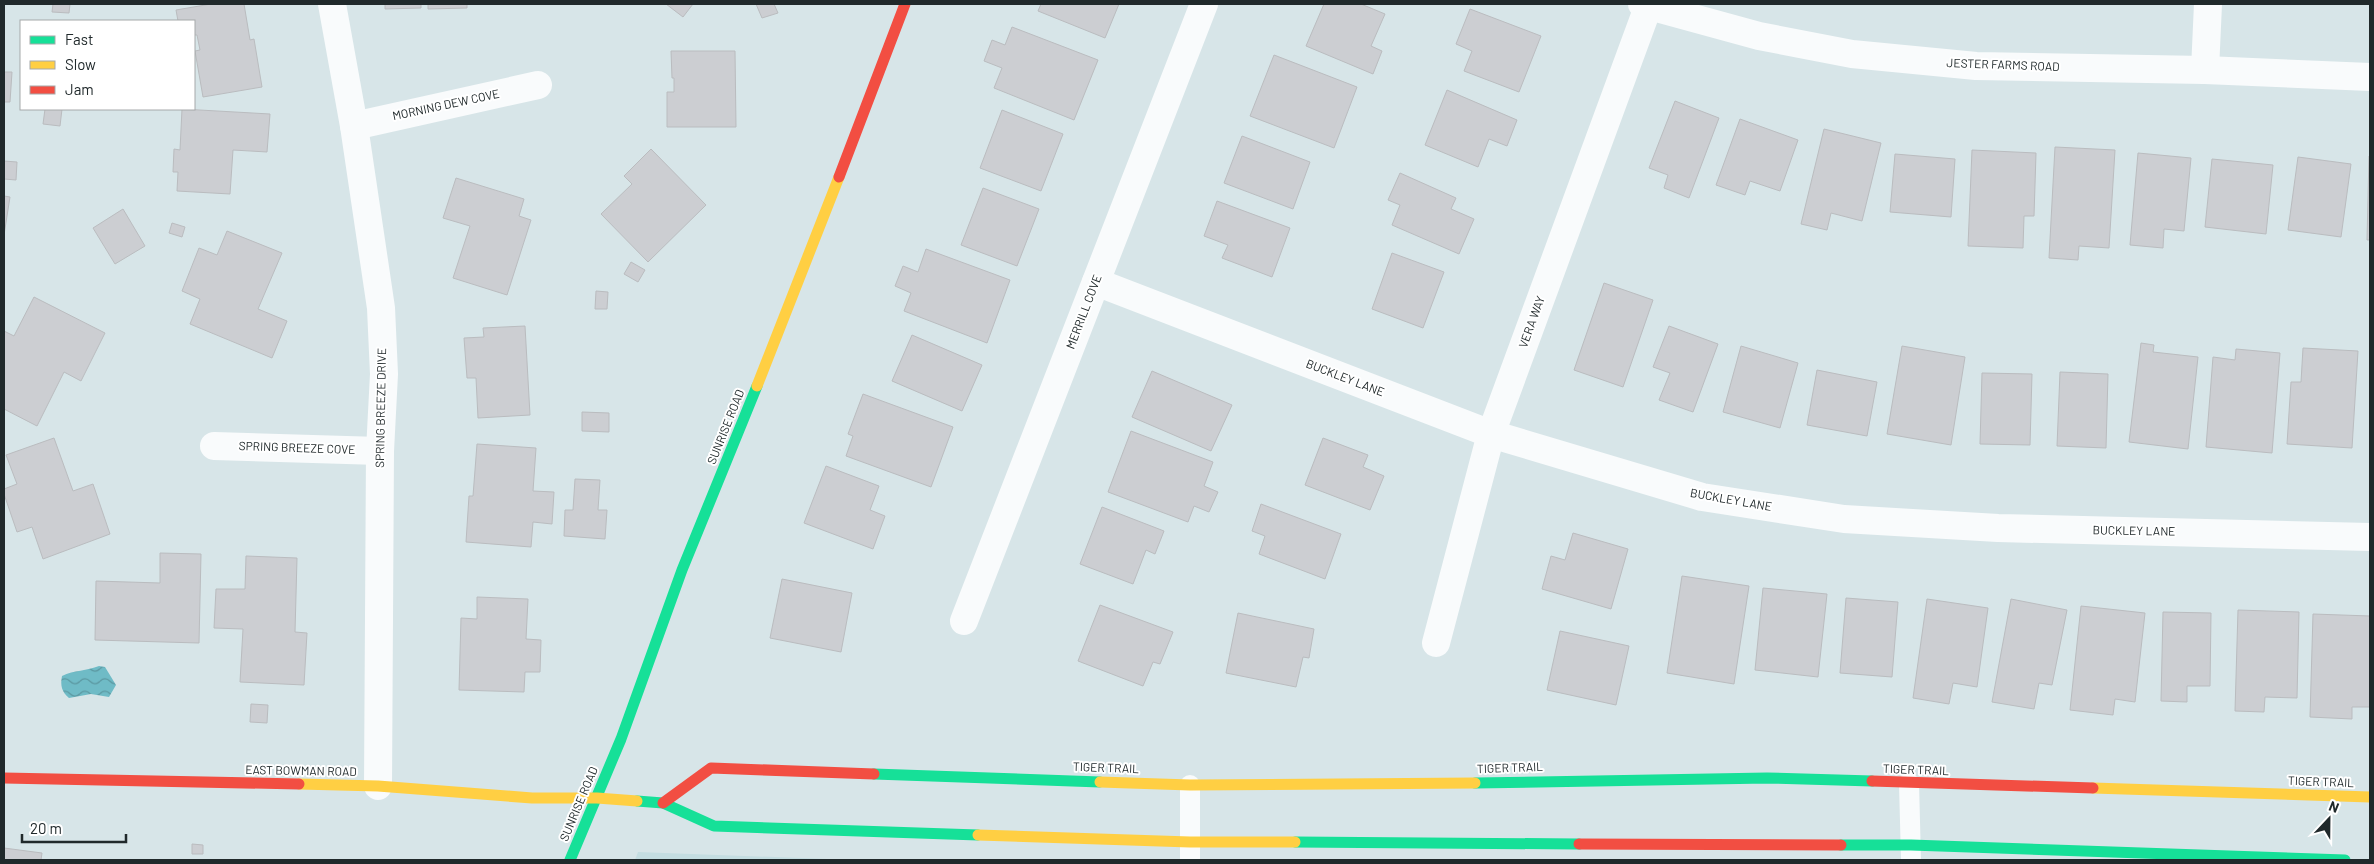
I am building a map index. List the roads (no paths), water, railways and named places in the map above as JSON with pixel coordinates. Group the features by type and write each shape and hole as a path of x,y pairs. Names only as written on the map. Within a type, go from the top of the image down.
{"street":[{"name":"SPRING BREEZE DRIVE","path":"332,4 354,126 381,308 384,374 380,451 378,786"},
{"name":"SUNRISE ROAD","path":"570,860 621,739 682,570 796,290 905,4"},
{"name":"MERRILL COVE","path":"964,621 1204,4"},
{"path":"2205,70 2208,4"},
{"name":"JESTER FARMS ROAD","path":"1645,5 1759,36 1852,54 1976,66 2205,70 2370,77"},
{"name":"VERA WAY","path":"1436,643 1491,434 1645,5"},
{"name":"MORNING DEW COVE","path":"354,126 538,85"},
{"name":"BUCKLEY LANE","path":"1096,282 1491,434 1702,497 1844,519 1998,528 2370,537"},
{"name":"SPRING BREEZE COVE","path":"214,446 380,451"},
{"name":"TIGER TRAIL","path":"662,803 711,768 1190,785 1432,784 1739,778 2370,797"},
{"name":"EAST BOWMAN ROAD","path":"4,778 378,786 532,798 597,798"},
{"path":"597,798 662,803 714,826 1190,851 1911,853 2344,860"}],"lane":[{"path":"1909,784 1911,853"},
{"path":"1190,785 1190,851"}],"water":[{"path":"99,666 105,667 116,685 109,697 91,694 69,698 67,696 62,689 62,676"}]}
